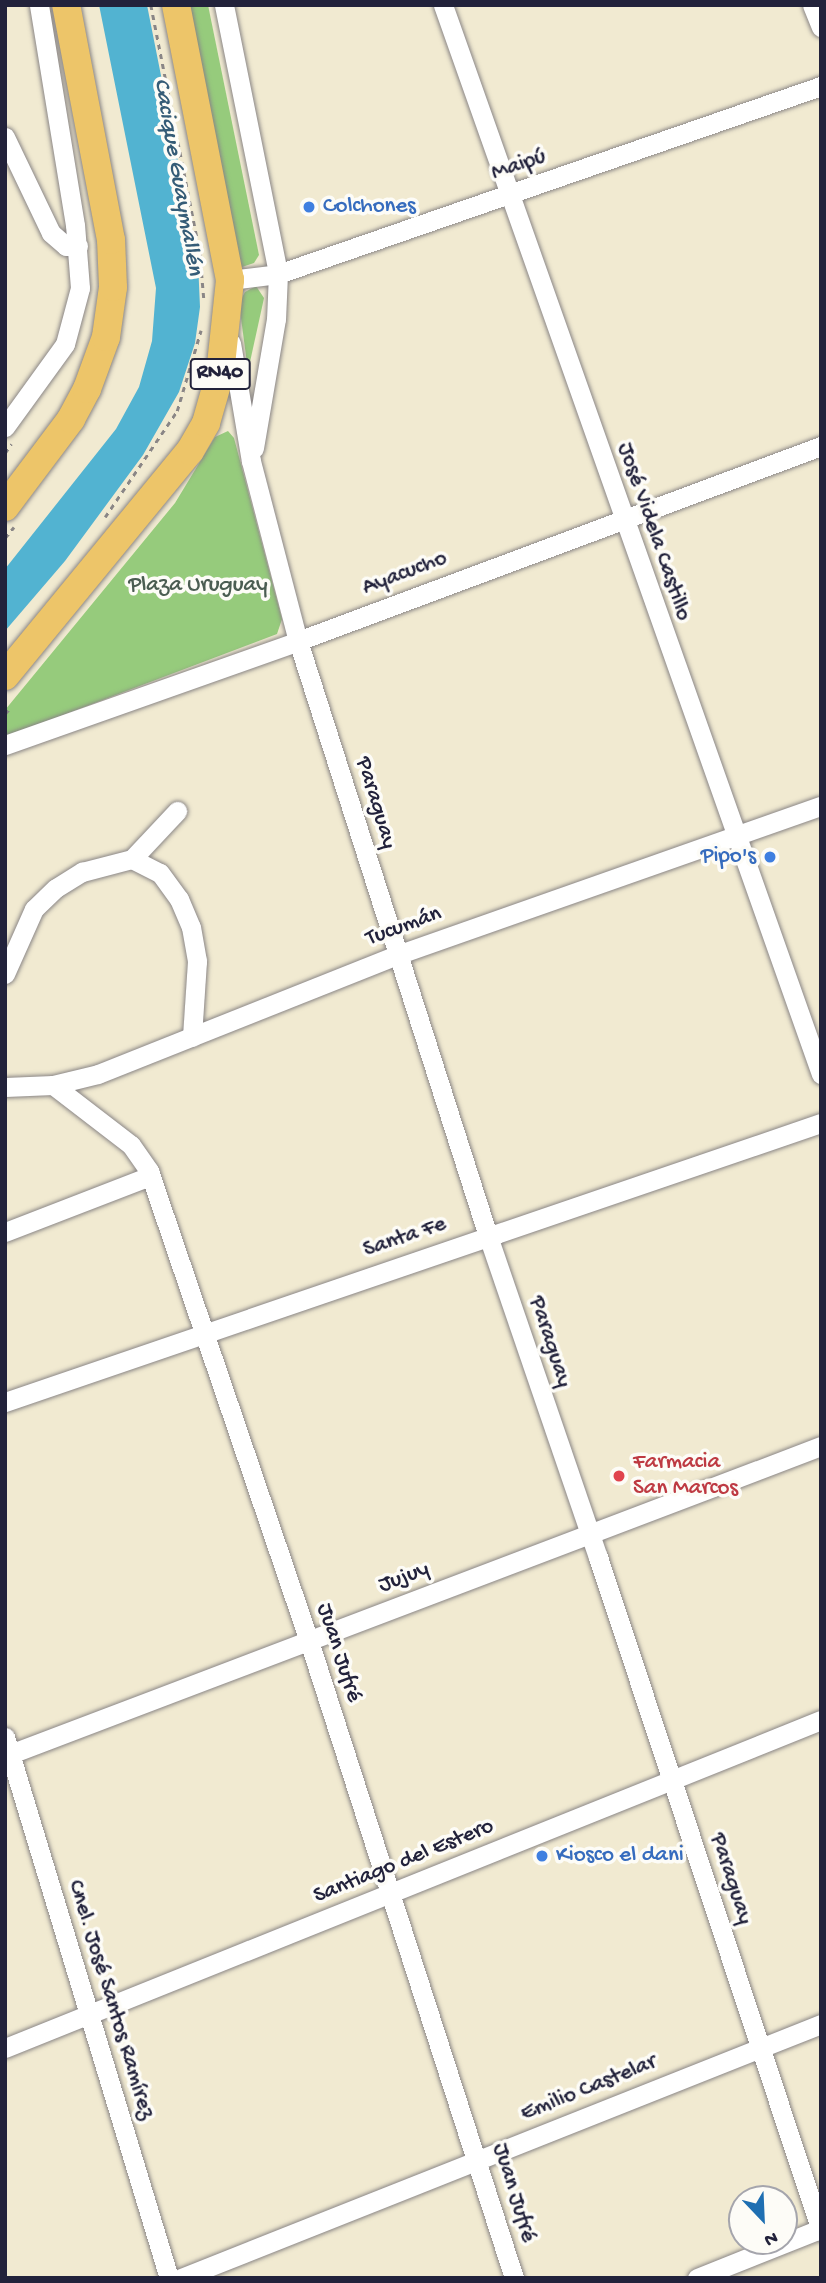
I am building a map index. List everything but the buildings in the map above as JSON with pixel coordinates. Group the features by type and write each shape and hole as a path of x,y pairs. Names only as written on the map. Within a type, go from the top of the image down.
{"highway":[{"path":"5,507 71,419 88,390 106,337 113,287 111,240 66,5"},
{"name":"RN40","path":"5,676 190,451 206,423 216,386 216,307 230,280 176,5"}],"street":[{"path":"5,427 65,344 80,288 78,246 39,5"},
{"name":"Paraguay","path":"224,5 278,274 276,319 251,461"},
{"name":"José Videla Castillo","path":"443,5 821,1074"},
{"path":"812,5 821,27"},
{"name":"Maipú","path":"230,280 278,274 821,86"},
{"path":"5,137 51,233 66,246 78,246"},
{"name":"Paraguay","path":"216,307 251,461 298,641 488,1236 672,1780 820,2230"},
{"name":"Ayacucho","path":"6,745 298,641 622,517 821,446"},
{"name":"Tucumán","path":"5,1087 52,1084 98,1074 397,955 821,806"},
{"path":"5,974 34,909 56,888 82,872 132,859 177,811"},
{"path":"132,859 160,873 178,899 191,927 197,961 192,1037"},
{"name":"Juan Jufré","path":"52,1084 131,1145 141,1156 150,1176 309,1641 514,2278"},
{"name":"Santa Fe","path":"5,1402 202,1332 821,1123"},
{"path":"5,1232 150,1176"},
{"name":"Jujuy","path":"7,1749 309,1641 821,1446"},
{"name":"Santiago del Estero","path":"5,2048 821,1720"},
{"name":"Cnel. José Santos Ramírez","path":"7,1749 169,2278"},
{"name":"Emilio Castelar","path":"181,2278 821,2024"},
{"path":"697,2278 820,2230"}],"path":[{"path":"151,5 200,253 216,307"},
{"path":"104,519 177,411 201,327"},
{"path":"5,714 9,709"}],"green space":[{"path":"186,5 208,5 259,255 254,263 242,267 234,261"},
{"path":"256,286 264,298 248,371 239,303 245,292"},
{"name":"Plaza Uruguay","path":"228,431 234,438 282,619 277,634 5,737 5,710 175,503 215,437"}],"water":[{"name":"Cacique Guaymallén","path":"99,5 147,5 198,262 200,307 195,343 179,392 143,455 65,561 5,631 5,569 116,429 139,387 152,341 156,288"}],"place":[{"name":"Colchones","path":"309,207"},
{"name":"Pipo's","path":"770,857"},
{"name":"Farmacia San Marcos","path":"619,1476"},
{"name":"Kiosco el dani","path":"542,1856"}]}
